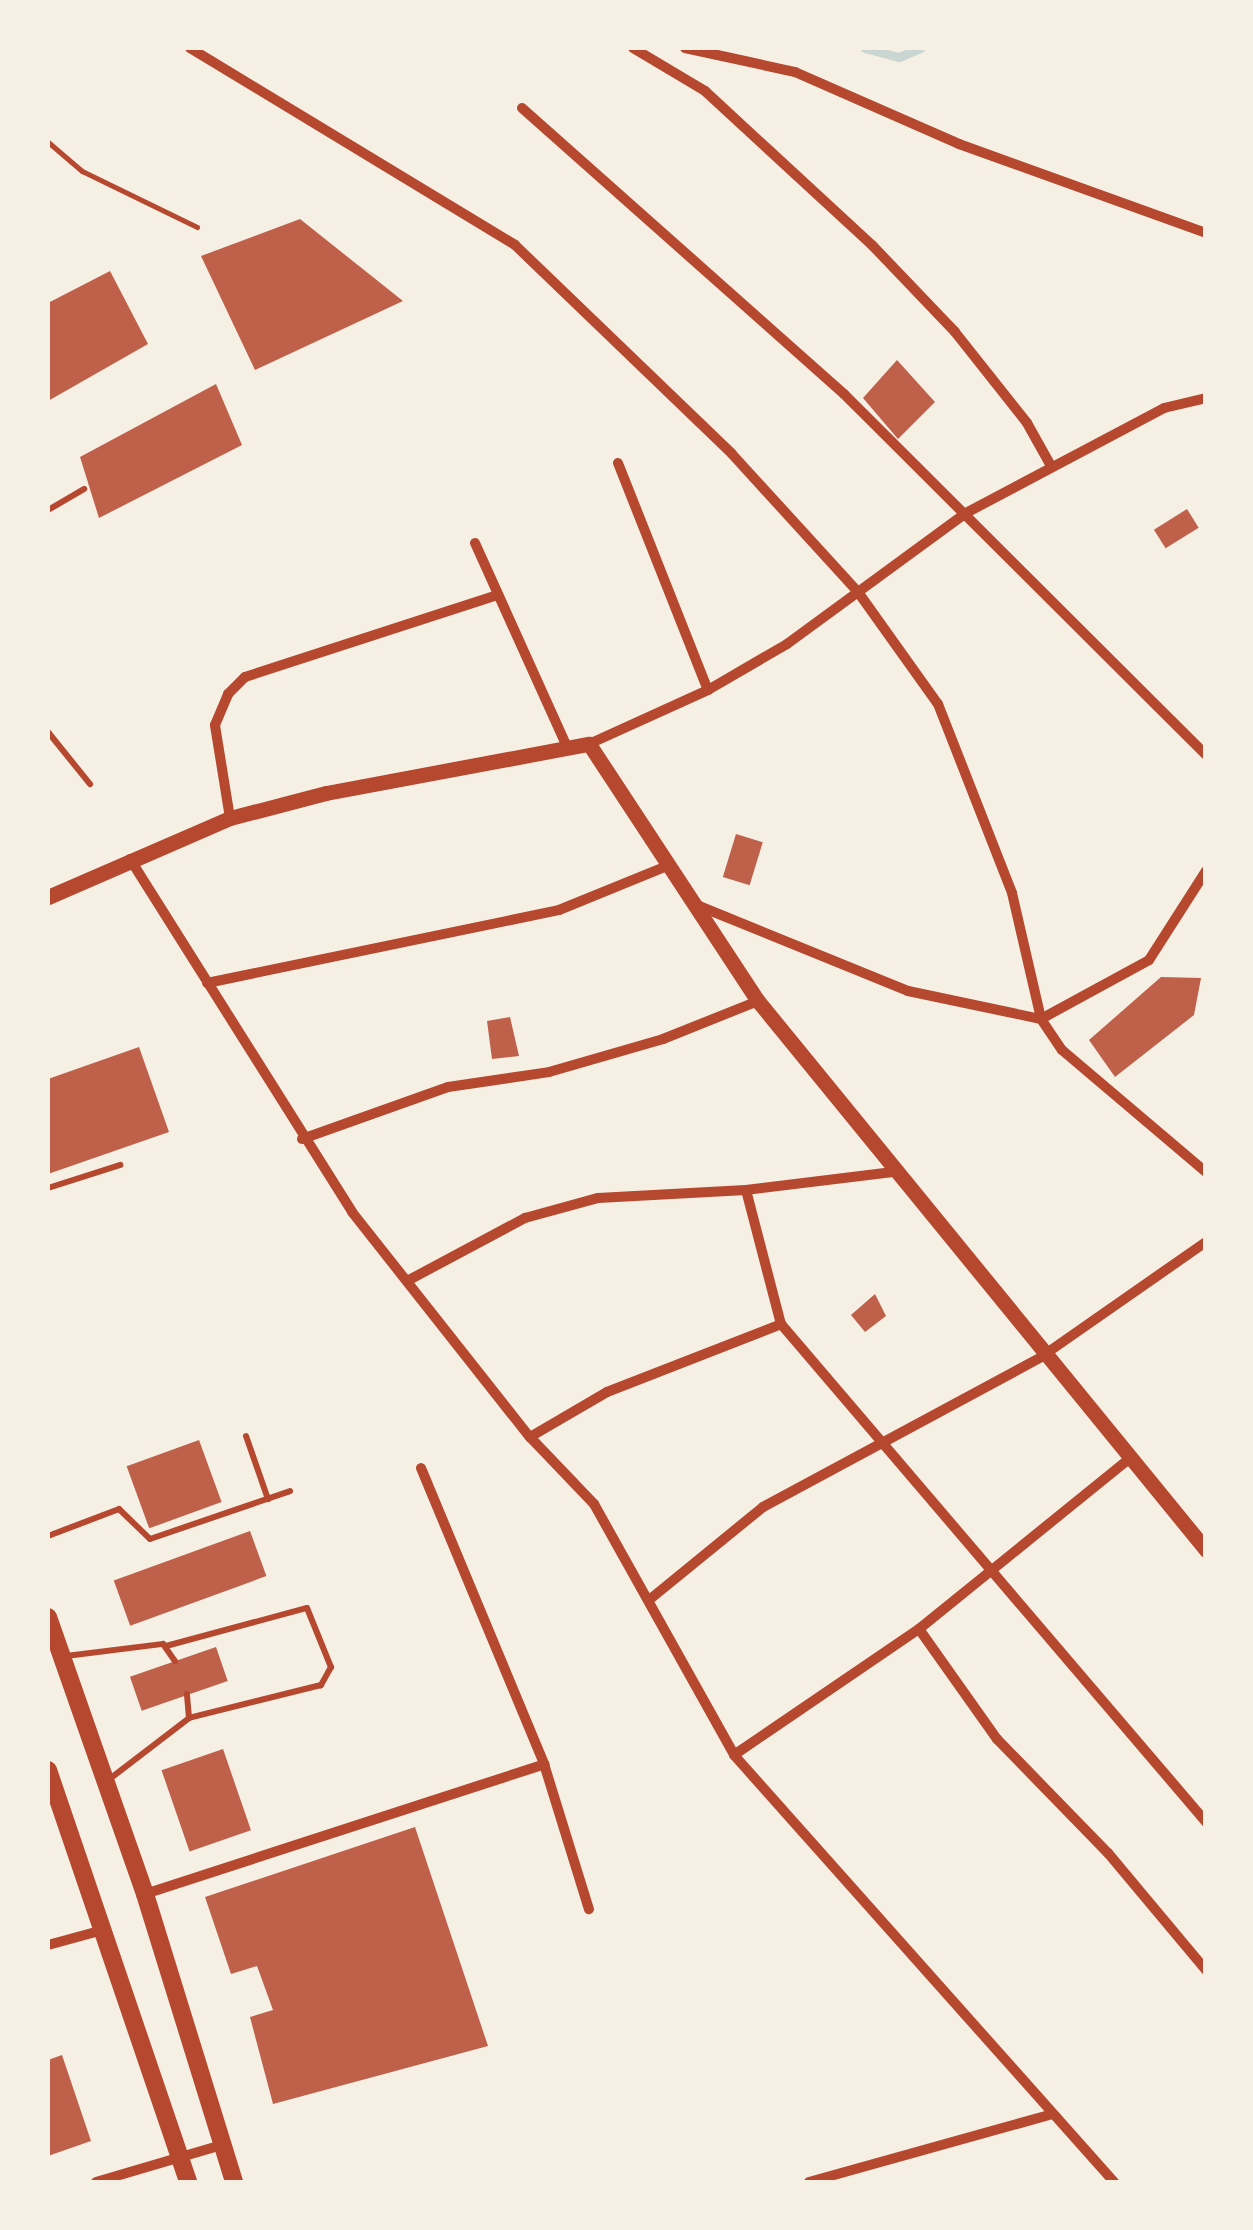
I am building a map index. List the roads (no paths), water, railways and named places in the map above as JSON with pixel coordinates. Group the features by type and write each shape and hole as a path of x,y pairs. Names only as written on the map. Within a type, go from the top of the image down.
{"main road":[{"path":"48,1617 145,1894 234,2182"},
{"path":"48,1770 188,2182"}],"street":[{"path":"190,48 515,245 732,454 858,592 938,704 1012,892 1041,1019 1062,1050 1206,1172"},
{"path":"633,48 704,91 872,244 955,332 1027,423 1051,466"},
{"path":"684,48 794,72 959,144 1206,233"},
{"path":"522,108 747,302 966,513 1206,756"},
{"path":"48,897 130,858 230,818 380,782 589,744 708,690 858,592 966,513 1164,408 1206,398"},
{"path":"618,463 708,690"},
{"path":"475,543 494,596 568,749"},
{"path":"230,818 216,726 228,694 245,677 494,596"},
{"path":"589,744 758,1001 1042,1357 1206,1550"},
{"path":"130,858 302,1139 530,1437 594,1504 734,1755 1114,2182"},
{"path":"208,983 560,910 669,865"},
{"path":"699,906 908,991 1041,1019 1149,960 1206,871"},
{"path":"302,1139 448,1087 549,1072 663,1039 758,1001"},
{"path":"407,1281 524,1218 598,1198 746,1190 894,1172"},
{"path":"746,1190 781,1324 878,1444 1206,1822"},
{"path":"649,1600 763,1507 1042,1357 1206,1242"},
{"path":"530,1437 608,1392 781,1324"},
{"path":"734,1755 919,1629 987,1570 1130,1459"},
{"path":"421,1468 544,1764 589,1909"},
{"path":"919,1629 998,1739 1108,1852 1206,1970"},
{"path":"145,1894 544,1764"},
{"path":"48,1945 103,1930"},
{"path":"809,2182 1054,2114"},
{"path":"96,2182 182,2162 222,2145"}],"lane":[{"path":"48,510 84,489"},
{"path":"48,732 90,784"},
{"path":"48,1188 120,1165"},
{"path":"246,1436 268,1499"},
{"path":"48,1536 120,1508 150,1540 290,1492"},
{"path":"62,1657 166,1646 307,1608 331,1667 322,1685 189,1718 106,1782"},
{"path":"166,1646 175,1661"},
{"path":"186,1694 189,1718"}],"waterway":[{"path":"865,48 899,57 920,48"}]}
